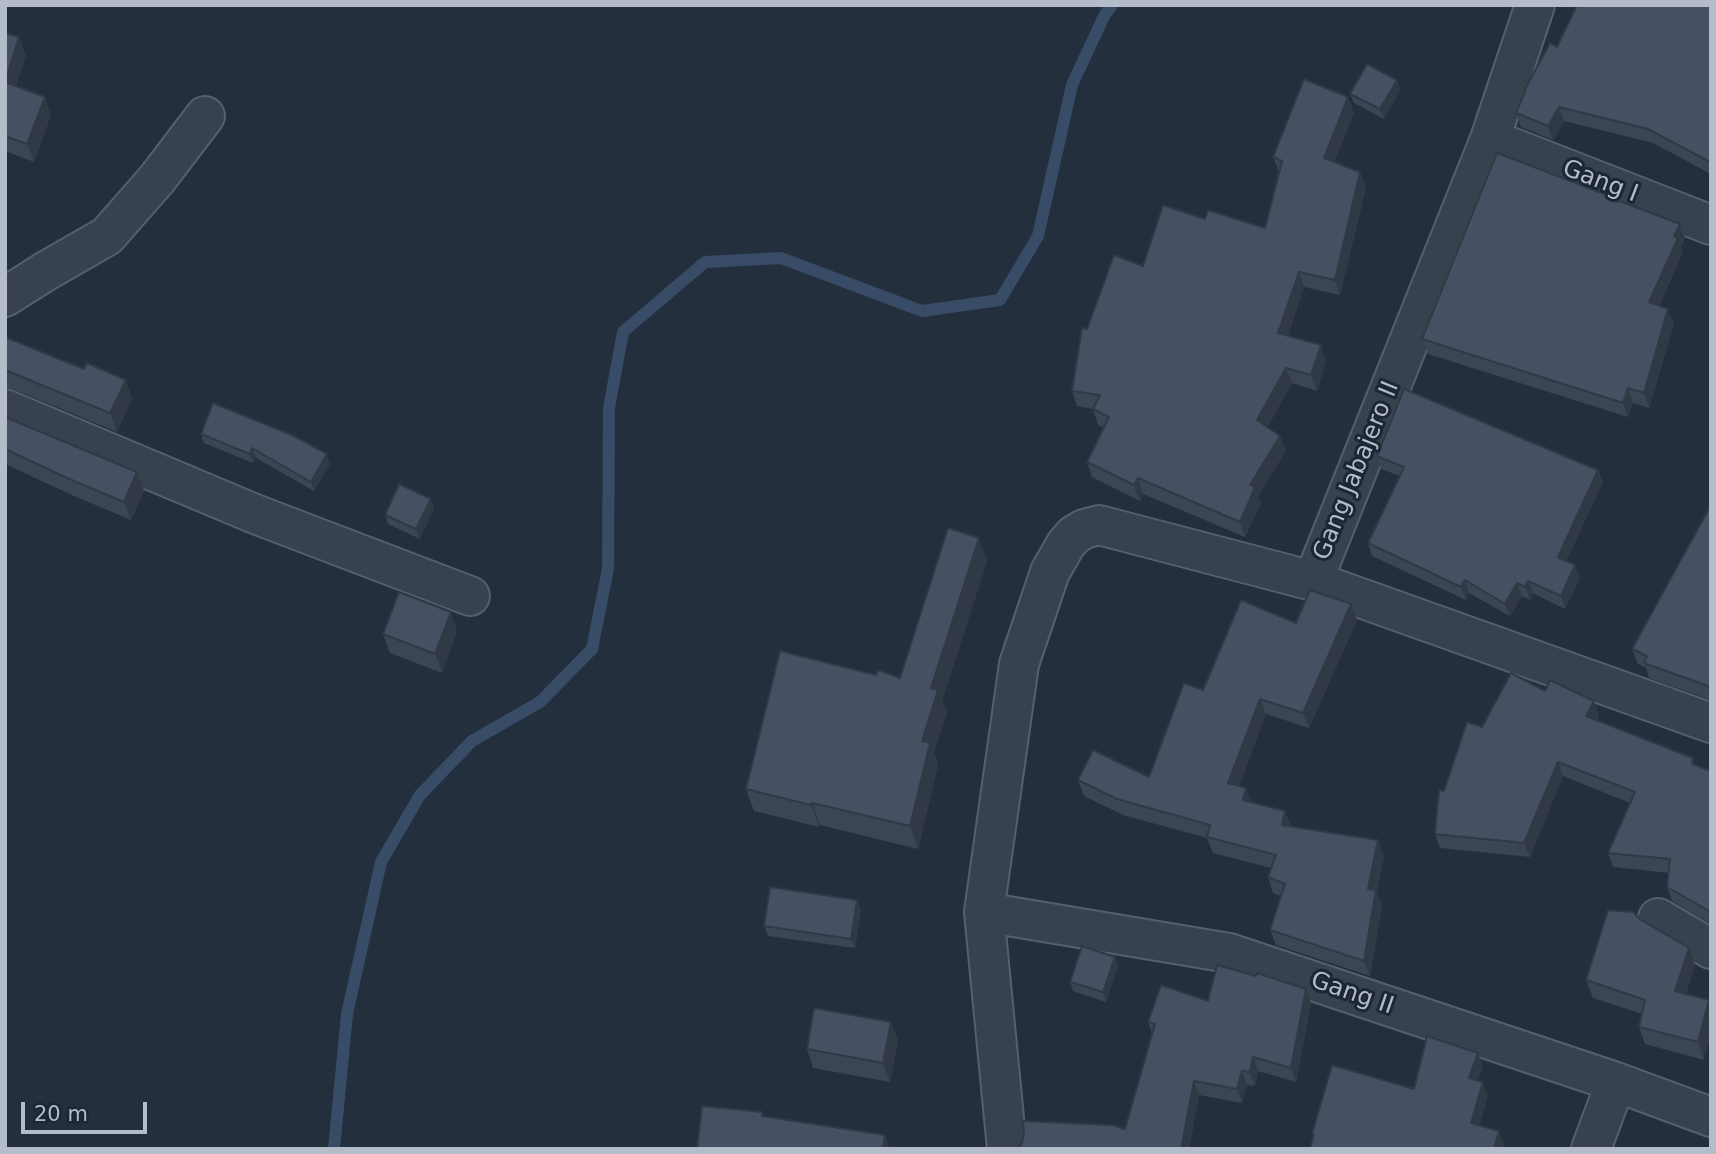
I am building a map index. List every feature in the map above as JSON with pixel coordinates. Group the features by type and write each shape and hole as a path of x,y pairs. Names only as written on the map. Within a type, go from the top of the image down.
{"street":[{"name":"Gang Jabajero II","path":"1535,5 1490,139 1313,581 1711,723"},
{"path":"5,297 107,236 157,179 205,117"},
{"name":"Gang I","path":"1490,139 1710,221"},
{"path":"5,409 255,514 470,596"},
{"path":"1007,1149 984,912 1019,664 1050,572 1074,535 1098,525 1313,581"},
{"name":"Gang II","path":"984,912 1229,953 1616,1082 1711,1117"},
{"path":"1658,918 1711,949"},
{"path":"1591,1149 1616,1082"}],"building":[{"path":"1577,5 1711,5 1710,162 1648,129 1559,107 1548,126 1516,113 1524,91 1550,43 1557,47"},
{"path":"5,33 19,37 5,82"},
{"path":"1367,64 1397,80 1380,109 1350,94"},
{"path":"1304,79 1348,97 1324,158 1360,172 1335,280 1299,272 1278,333 1321,345 1311,375 1286,368 1257,420 1280,436 1250,485 1255,487 1240,522 1138,478 1134,485 1087,462 1109,417 1093,409 1100,395 1072,391 1082,328 1087,329 1114,255 1143,266 1163,205 1205,219 1208,210 1265,228 1282,161 1273,157"},
{"path":"5,82 45,97 27,144 5,136"},
{"path":"1497,153 1602,193 1617,202 1680,224 1674,236 1678,238 1649,302 1668,309 1644,393 1628,388 1623,403 1422,339"},
{"path":"5,337 84,369 87,363 126,380 110,413 5,370"},
{"path":"1404,389 1598,470 1558,557 1575,565 1561,596 1528,581 1525,587 1517,583 1505,604 1465,580 1461,587 1368,543 1404,467 1377,456"},
{"path":"213,403 292,435 327,454 311,482 252,448 250,454 201,434"},
{"path":"5,417 137,472 124,502 5,449"},
{"path":"399,484 431,499 416,529 385,515"},
{"path":"1711,505 1711,687 1644,663 1647,656 1632,649"},
{"path":"948,528 979,538 931,688 938,690 922,741 930,743 910,826 746,789 780,651 876,675 878,670 900,678"},
{"path":"1310,590 1351,604 1303,713 1260,699 1228,783 1246,788 1243,800 1285,811 1282,825 1378,840 1368,889 1376,890 1364,961 1270,930 1285,884 1268,877 1276,855 1207,837 1210,825 1117,799 1078,780 1093,750 1149,777 1184,683 1203,690 1241,600 1296,623"},
{"path":"399,592 451,612 435,654 383,634"},
{"path":"1511,673 1545,691 1550,680 1594,701 1586,716 1693,758 1692,764 1711,771 1711,912 1667,887 1670,859 1608,853 1635,792 1558,762 1524,843 1435,834 1439,790 1444,791 1467,722 1482,727"},
{"path":"770,887 857,900 851,939 764,926"},
{"path":"1608,910 1633,912 1641,920 1689,948 1675,991 1709,1000 1698,1042 1639,1027 1645,1000 1586,980"},
{"path":"1082,946 1115,957 1103,992 1070,982"},
{"path":"1217,965 1256,976 1257,973 1306,989 1291,1068 1253,1057 1250,1072 1242,1071 1237,1089 1194,1081 1181,1149 1017,1149 1024,1134 1023,1121 1112,1125 1125,1129 1155,1024 1148,1022 1161,985 1208,1001"},
{"path":"814,1008 891,1022 883,1063 807,1049"},
{"path":"1427,1036 1478,1053 1469,1078 1483,1082 1471,1123 1499,1131 1494,1149 1310,1149 1332,1065 1414,1089"},
{"path":"702,1106 762,1112 762,1116 885,1135 883,1149 697,1149"}],"waterway":[{"path":"334,1149 347,1014 381,862 420,795 472,741 540,702 592,649 608,569 609,408 623,332 705,262 781,258 922,311 1000,300 1038,236 1072,85 1104,16 1112,5"}]}
